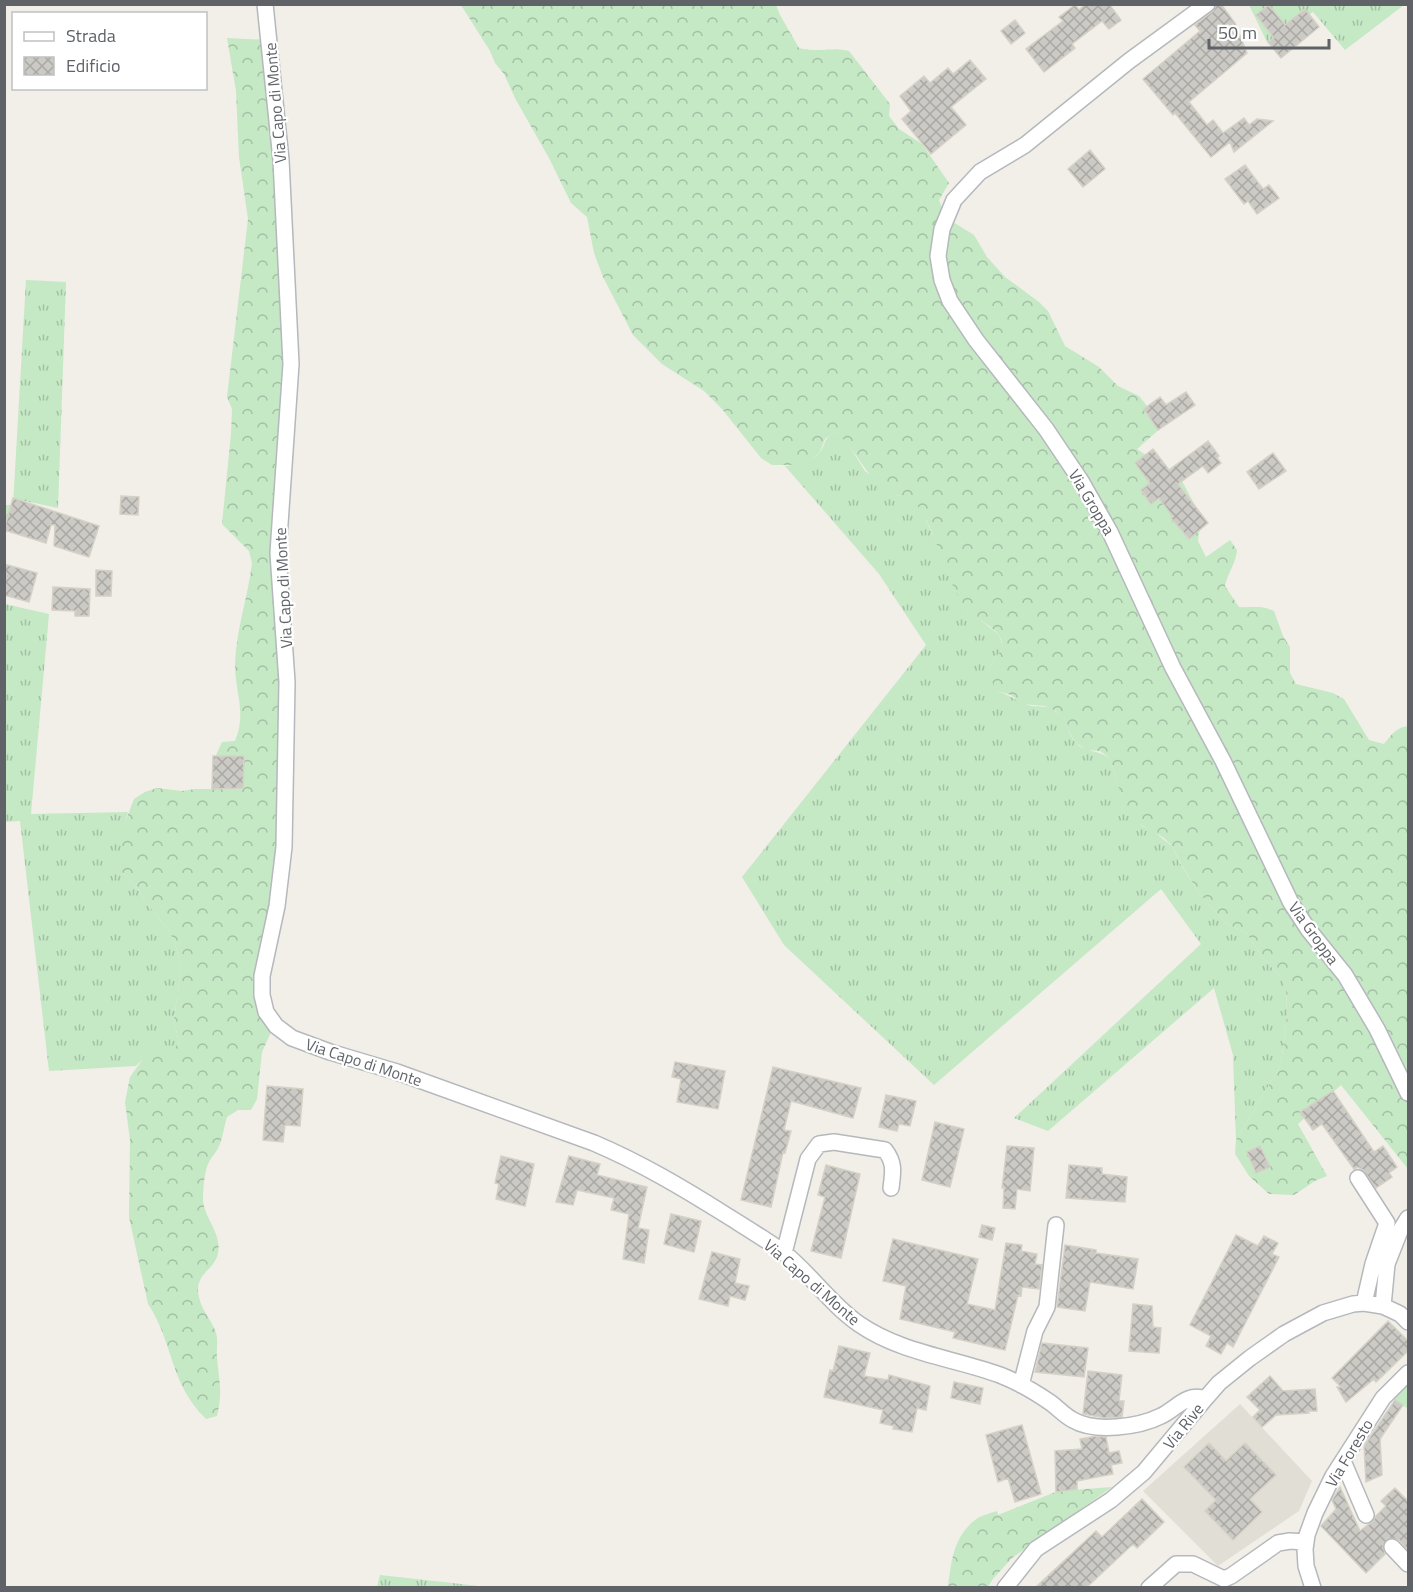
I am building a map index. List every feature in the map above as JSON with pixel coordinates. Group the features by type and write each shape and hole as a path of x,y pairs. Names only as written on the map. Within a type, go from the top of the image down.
{"street":[{"name":"Via Capo di Monte","path":"265,4 281,160 291,364 278,553 287,682 284,847 277,906 262,976 262,995 266,1011 276,1026 292,1038 397,1072 624,1156 674,1182 784,1253 843,1311 860,1324 918,1352 982,1369 1021,1385 1051,1403 1074,1421 1111,1428 1139,1425 1162,1416 1186,1400 1197,1396 1205,1399"},
{"name":"Via Groppa","path":"1207,4 1129,62 1025,145 980,172 954,200 942,229 938,256 942,280 950,301 976,340 1046,429 1081,481 1110,532 1173,668 1233,780 1291,903 1308,929 1345,975 1377,1029 1408,1093"},
{"path":"784,1253 808,1160 819,1144 834,1142 885,1150 892,1158 894,1167 891,1188"},
{"path":"1358,1178 1387,1223 1373,1264 1364,1303"},
{"path":"1408,1218 1400,1231 1387,1264 1383,1306 1400,1314 1408,1322"},
{"path":"1021,1385 1035,1331 1047,1307 1056,1225"},
{"name":"Via Rive","path":"1005,1587 1036,1550 1111,1500 1144,1472 1205,1399 1233,1371 1284,1334 1323,1313 1353,1304 1383,1306"},
{"name":"Via Foresto","path":"1313,1587 1306,1566 1305,1542 1315,1513 1333,1476 1383,1398 1407,1375"},
{"path":"1343,1461 1366,1515"},
{"path":"1149,1587 1176,1564 1192,1564 1224,1579 1278,1543 1305,1542"},
{"path":"1392,1547 1408,1564"}],"shaded area":[{"path":"1240,1404 1312,1481 1299,1511 1218,1566 1143,1491"}],"green space":[{"path":"461,5 776,5 799,48 849,51 890,104 889,116 899,129 922,144 949,183 939,200 944,213 953,222 974,235 987,257 1005,277 1048,311 1065,346 1099,367 1118,386 1139,396 1163,426 1137,449 1181,479 1201,517 1198,541 1206,557 1230,540 1237,550 1225,586 1239,607 1261,607 1274,611 1283,636 1290,647 1290,673 1296,684 1333,693 1344,699 1369,740 1384,744 1397,730 1408,726 1408,1169 1341,1085 1298,1124 1327,1176 1294,1195 1269,1194 1249,1176 1235,1154 1236,1140 1281,1065 1287,1014 1286,988 1280,976 1262,957 1247,934 1225,922 1199,893 1173,847 1164,838 1132,817 1121,794 1110,758 1100,751 1087,750 1076,743 1056,711 1045,706 1021,704 1011,695 997,691 991,680 989,668 1003,647 1001,638 964,605 957,594 927,521 917,505 890,492 878,483 835,432 825,439 820,452 810,461 798,465 772,465 761,458 722,409 704,391 662,364 633,335 603,277 594,253 587,217 571,203 504,74 495,63"},
{"path":"1249,5 1404,5 1345,50 1313,12 1268,44"},
{"path":"227,38 269,40 286,395 284,815 264,965 272,1030 262,1052 257,1099 251,1110 238,1110 227,1117 220,1144 208,1164 204,1182 204,1208 216,1233 219,1246 216,1259 202,1277 198,1289 202,1306 213,1326 217,1340 219,1407 217,1416 206,1419 185,1391 163,1333 148,1304 129,1217 130,1140 125,1102 130,1077 145,1056 157,1051 170,1052 179,1043 174,1020 181,967 175,943 169,931 139,890 122,872 120,860 125,822 134,799 157,788 182,791 211,789 216,755 222,742 235,741 240,721 235,664 252,563 249,551 222,524 232,409 227,397 248,219 239,157 236,91"},
{"path":"26,280 66,282 58,508 25,501 5,535 5,505 13,505"},
{"path":"835,432 845,439 865,471 897,495 909,499 920,507 967,609 999,635 1003,647 989,668 997,691 1027,705 1052,709 1061,718 1079,746 1110,758 1121,794 1142,826 1153,831 1173,847 1178,860 1199,893 1225,922 1247,934 1262,957 1280,976 1286,988 1287,1014 1281,1065 1236,1140 1233,1055 1214,988 1048,1131 1014,1118 1201,944 1161,889 934,1085 784,945 742,877 926,645 879,574 785,466 814,457 821,451 826,439"},
{"path":"5,604 49,614 31,814 128,812 125,822 122,872 139,890 175,943 181,967 174,1020 179,1043 170,1053 151,1054 136,1066 49,1071 20,821 5,822"},
{"path":"1408,1381 1408,1409 1390,1396"},
{"path":"1112,1487 1012,1558 988,1587 948,1588 955,1549 964,1532 978,1518 997,1511 998,1515 1058,1491"},
{"path":"380,1575 488,1587 377,1587"}],"building":[{"path":"1086,4 1109,4 1121,20 1109,29 1102,21 1072,44 1075,48 1044,72 1026,49 1063,21 1059,17 1075,5 1079,10"},
{"path":"1217,4 1221,4 1235,23 1247,53 1189,102 1207,125 1213,120 1223,133 1244,118 1249,125 1257,119 1273,121 1234,152 1230,142 1211,157 1143,79 1200,31 1195,25 1213,11"},
{"path":"1269,5 1285,25 1305,9 1319,27 1281,58 1268,42 1274,38 1256,15"},
{"path":"1015,20 1025,33 1011,44 1001,31"},
{"path":"970,60 986,79 951,107 966,125 931,154 902,119 911,111 900,96 924,76 930,83 948,68 953,74"},
{"path":"1090,150 1105,169 1083,187 1068,169"},
{"path":"1245,165 1263,189 1269,185 1279,198 1257,214 1248,201 1244,204 1225,179"},
{"path":"1186,392 1195,405 1158,430 1144,409 1160,397 1166,405"},
{"path":"1208,441 1219,456 1217,458 1221,463 1208,473 1203,466 1178,484 1208,523 1189,539 1171,518 1173,517 1159,498 1151,504 1141,490 1150,483 1135,463 1153,449 1169,470"},
{"path":"1273,453 1286,471 1259,489 1247,472"},
{"path":"121,496 139,497 138,515 120,514"},
{"path":"13,498 99,526 89,557 54,546 55,525 51,525 46,543 4,530"},
{"path":"4,564 37,573 29,602 4,595"},
{"path":"96,570 112,571 111,596 96,596"},
{"path":"53,587 90,589 89,616 75,616 75,611 52,610"},
{"path":"213,756 244,756 243,788 212,789"},
{"path":"675,1062 725,1071 718,1109 677,1102 681,1079 672,1077"},
{"path":"773,1067 861,1088 853,1118 791,1101 784,1130 791,1131 785,1153 783,1152 771,1207 741,1200"},
{"path":"267,1086 303,1089 300,1126 285,1125 283,1142 263,1140"},
{"path":"1333,1091 1374,1152 1383,1146 1397,1167 1389,1173 1392,1177 1376,1188 1363,1170 1358,1167 1354,1169 1322,1124 1313,1130 1300,1112"},
{"path":"886,1095 916,1101 910,1126 899,1124 897,1131 879,1127"},
{"path":"935,1122 964,1129 950,1187 922,1180"},
{"path":"1007,1146 1034,1148 1030,1191 1017,1189 1015,1209 1003,1208 1004,1188 1002,1188"},
{"path":"1260,1146 1270,1167 1256,1173 1247,1152"},
{"path":"501,1156 534,1164 525,1206 496,1199 499,1184 495,1183"},
{"path":"569,1156 600,1164 597,1175 647,1187 638,1228 649,1230 644,1263 623,1259 629,1214 611,1210 614,1198 577,1190 573,1205 556,1202"},
{"path":"826,1165 860,1174 841,1258 811,1251 825,1197 818,1195"},
{"path":"1069,1165 1102,1168 1102,1174 1127,1177 1125,1202 1066,1198"},
{"path":"671,1214 701,1221 694,1252 664,1244"},
{"path":"982,1225 995,1228 992,1240 979,1237"},
{"path":"1236,1235 1258,1246 1264,1236 1278,1243 1272,1254 1279,1257 1233,1347 1227,1343 1221,1354 1206,1346 1211,1336 1190,1325"},
{"path":"893,1239 978,1259 967,1304 995,1310 1006,1243 1022,1245 1021,1251 1037,1254 1035,1264 1042,1265 1039,1289 1022,1287 1005,1350 953,1338 955,1332 900,1319 906,1286 883,1281"},
{"path":"1065,1245 1096,1250 1096,1253 1138,1259 1133,1289 1090,1282 1085,1311 1057,1307"},
{"path":"712,1252 740,1259 735,1283 749,1286 745,1300 730,1296 728,1306 699,1299"},
{"path":"1133,1304 1152,1306 1153,1327 1161,1328 1159,1353 1129,1351"},
{"path":"1388,1321 1408,1341 1408,1351 1376,1382 1374,1379 1346,1402 1337,1387 1341,1387 1332,1378"},
{"path":"1042,1343 1088,1348 1084,1377 1035,1372"},
{"path":"839,1346 870,1353 864,1376 888,1380 889,1375 930,1386 926,1410 917,1408 912,1432 893,1429 894,1426 880,1423 883,1410 824,1397 830,1370 833,1371"},
{"path":"1088,1371 1122,1375 1119,1401 1124,1401 1122,1417 1105,1418 1083,1414"},
{"path":"1270,1376 1283,1391 1315,1389 1317,1411 1276,1415 1262,1427 1253,1417 1260,1410 1247,1397"},
{"path":"954,1382 983,1388 980,1404 951,1398"},
{"path":"1395,1400 1403,1405 1380,1439 1382,1475 1366,1482 1364,1446"},
{"path":"1022,1425 1041,1494 1015,1502 1008,1478 998,1482 986,1435"},
{"path":"1106,1437 1109,1453 1119,1451 1122,1463 1111,1465 1113,1474 1077,1481 1077,1489 1056,1492 1055,1451 1082,1449 1080,1439"},
{"path":"1209,1443 1226,1461 1245,1443 1276,1475 1250,1499 1262,1512 1233,1540 1205,1511 1216,1500 1184,1467"},
{"path":"1340,1487 1360,1531 1373,1521 1386,1506 1381,1501 1395,1488 1408,1501 1408,1550 1399,1540 1389,1538 1383,1545 1385,1554 1366,1573 1321,1526 1336,1509 1332,1500"},
{"path":"1142,1499 1164,1522 1137,1548 1133,1544 1087,1587 1036,1587 1096,1531 1102,1537"}]}
